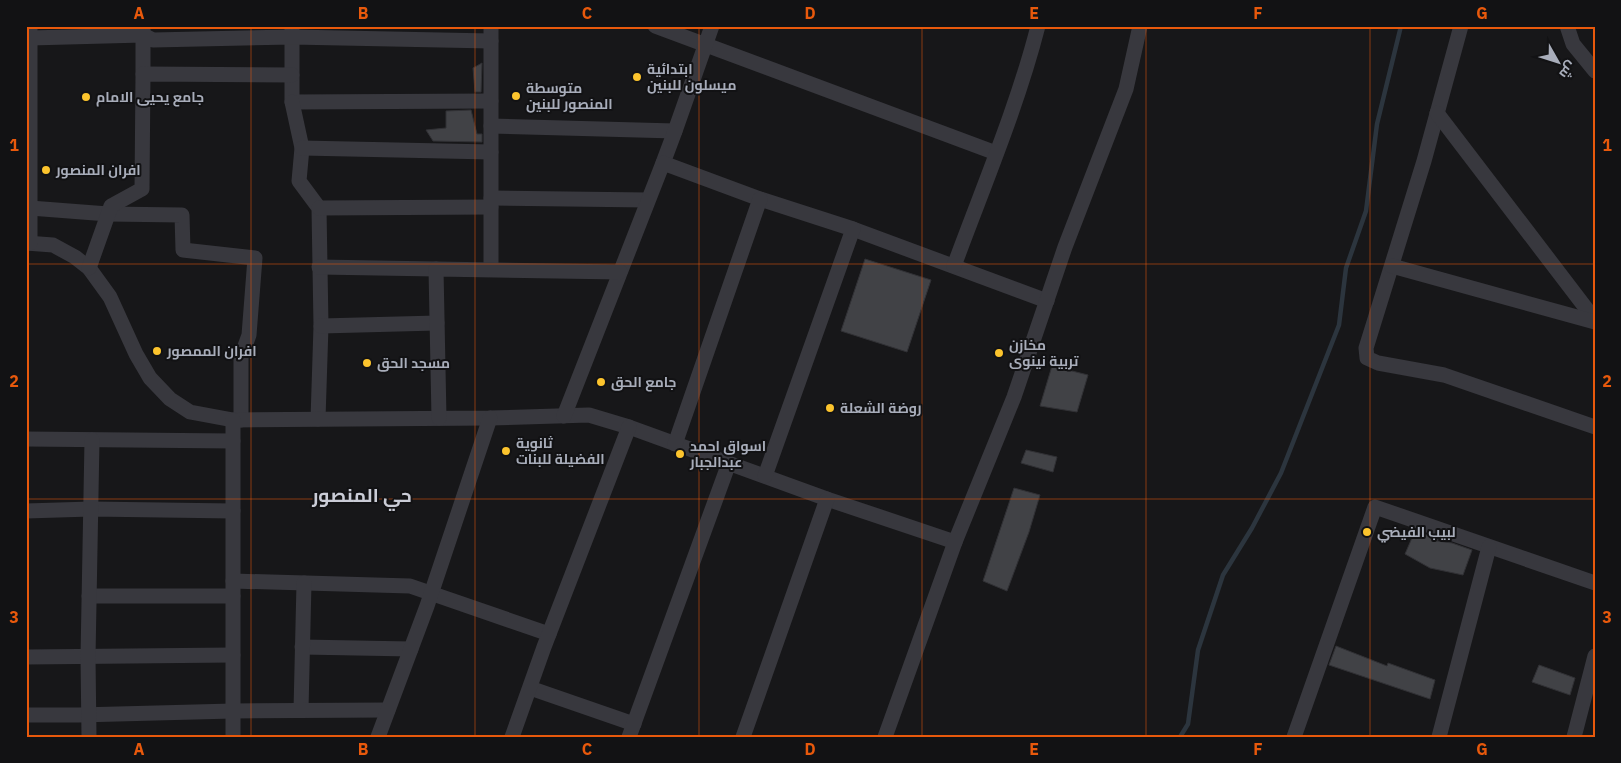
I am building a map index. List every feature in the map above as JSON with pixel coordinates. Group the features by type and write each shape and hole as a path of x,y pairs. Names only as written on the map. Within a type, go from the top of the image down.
{"street":[{"path":"655,26 996,153"},
{"path":"564,416 675,132 712,26"},
{"path":"954,266 1030,59 1038,26"},
{"path":"885,737 955,542 1014,397 1065,247 1126,90 1140,26"},
{"path":"1461,26 1392,266 1366,348 1367,358 1378,363 1444,375 1595,427"},
{"path":"1566,26 1573,44 1595,71"},
{"path":"490,269 492,34 292,32 152,40 143,31 30,32 28,55 30,208 28,243 53,245 75,257 89,268 110,297 136,354 150,378 170,399 190,412 237,420 490,418 589,415 629,427 827,499 955,542"},
{"path":"89,268 111,206 142,189 143,31"},
{"path":"292,32 292,102 302,148 299,181 319,208 320,326 318,419"},
{"path":"143,74 292,75"},
{"path":"292,102 491,100"},
{"path":"1437,113 1595,321"},
{"path":"491,126 675,132"},
{"path":"302,148 491,152"},
{"path":"663,163 760,199 852,229 1047,301"},
{"path":"675,444 760,199"},
{"path":"319,208 648,200"},
{"path":"30,208 108,214 182,215 183,250 255,258 250,335 241,357 237,420 233,441 233,737"},
{"path":"765,476 852,229"},
{"path":"1392,266 1595,321"},
{"path":"319,267 620,272"},
{"path":"436,268 439,418"},
{"path":"320,326 437,322"},
{"path":"378,737 411,649 490,418"},
{"path":"512,737 549,634 629,427"},
{"path":"26,439 233,441"},
{"path":"89,737 88,657 92,440"},
{"path":"530,688 632,730 729,463"},
{"path":"742,737 827,499"},
{"path":"1294,737 1375,507 1595,583"},
{"path":"26,511 91,509 234,511"},
{"path":"1439,737 1489,547"},
{"path":"90,596 304,583 410,586 549,634"},
{"path":"301,710 304,583"},
{"path":"302,647 411,649"},
{"path":"26,657 233,656"},
{"path":"1574,737 1595,656"},
{"path":"26,715 388,710"}],"building":[{"path":"482,63 481,92 475,92 473,68"},
{"path":"471,110 477,134 482,134 482,142 433,141 426,130 446,128 446,111"},
{"path":"865,259 931,280 907,352 841,331"},
{"path":"1052,366 1088,375 1077,412 1040,406"},
{"path":"1026,450 1057,457 1053,472 1021,463"},
{"path":"1014,488 1040,495 1029,532 1007,591 983,581"},
{"path":"1415,531 1438,539 1437,541 1452,543 1472,550 1463,575 1430,568 1405,554"},
{"path":"1336,646 1387,666 1388,663 1435,680 1430,699 1329,665"},
{"path":"1539,665 1575,678 1570,695 1532,682"}],"waterway":[{"path":"1180,737 1188,724 1198,650 1223,575 1252,528 1281,473 1339,325 1346,268 1366,211 1377,124 1401,26"}],"place":[{"name":"ابتدائية ميسلون للبنين","path":"637,77"},
{"name":"متوسطة المنصور للبنين","path":"516,96"},
{"name":"جامع يحيى الامام","path":"86,97"},
{"name":"افران المنصور","path":"46,170"},
{"name":"افران الممصور","path":"157,351"},
{"name":"مخازن تربية نينوى","path":"999,353"},
{"name":"مسجد الحق","path":"367,363"},
{"name":"جامع الحق","path":"601,382"},
{"name":"روضة الشعلة","path":"830,408"},
{"name":"ثانوية الفضيلة للبنات","path":"506,451"},
{"name":"اسواق احمد عبدالجبار","path":"680,454"},
{"name":"لبيب الفيضي","path":"1367,532"}],"district":[{"name":"حي المنصور","path":"362,495"}]}
